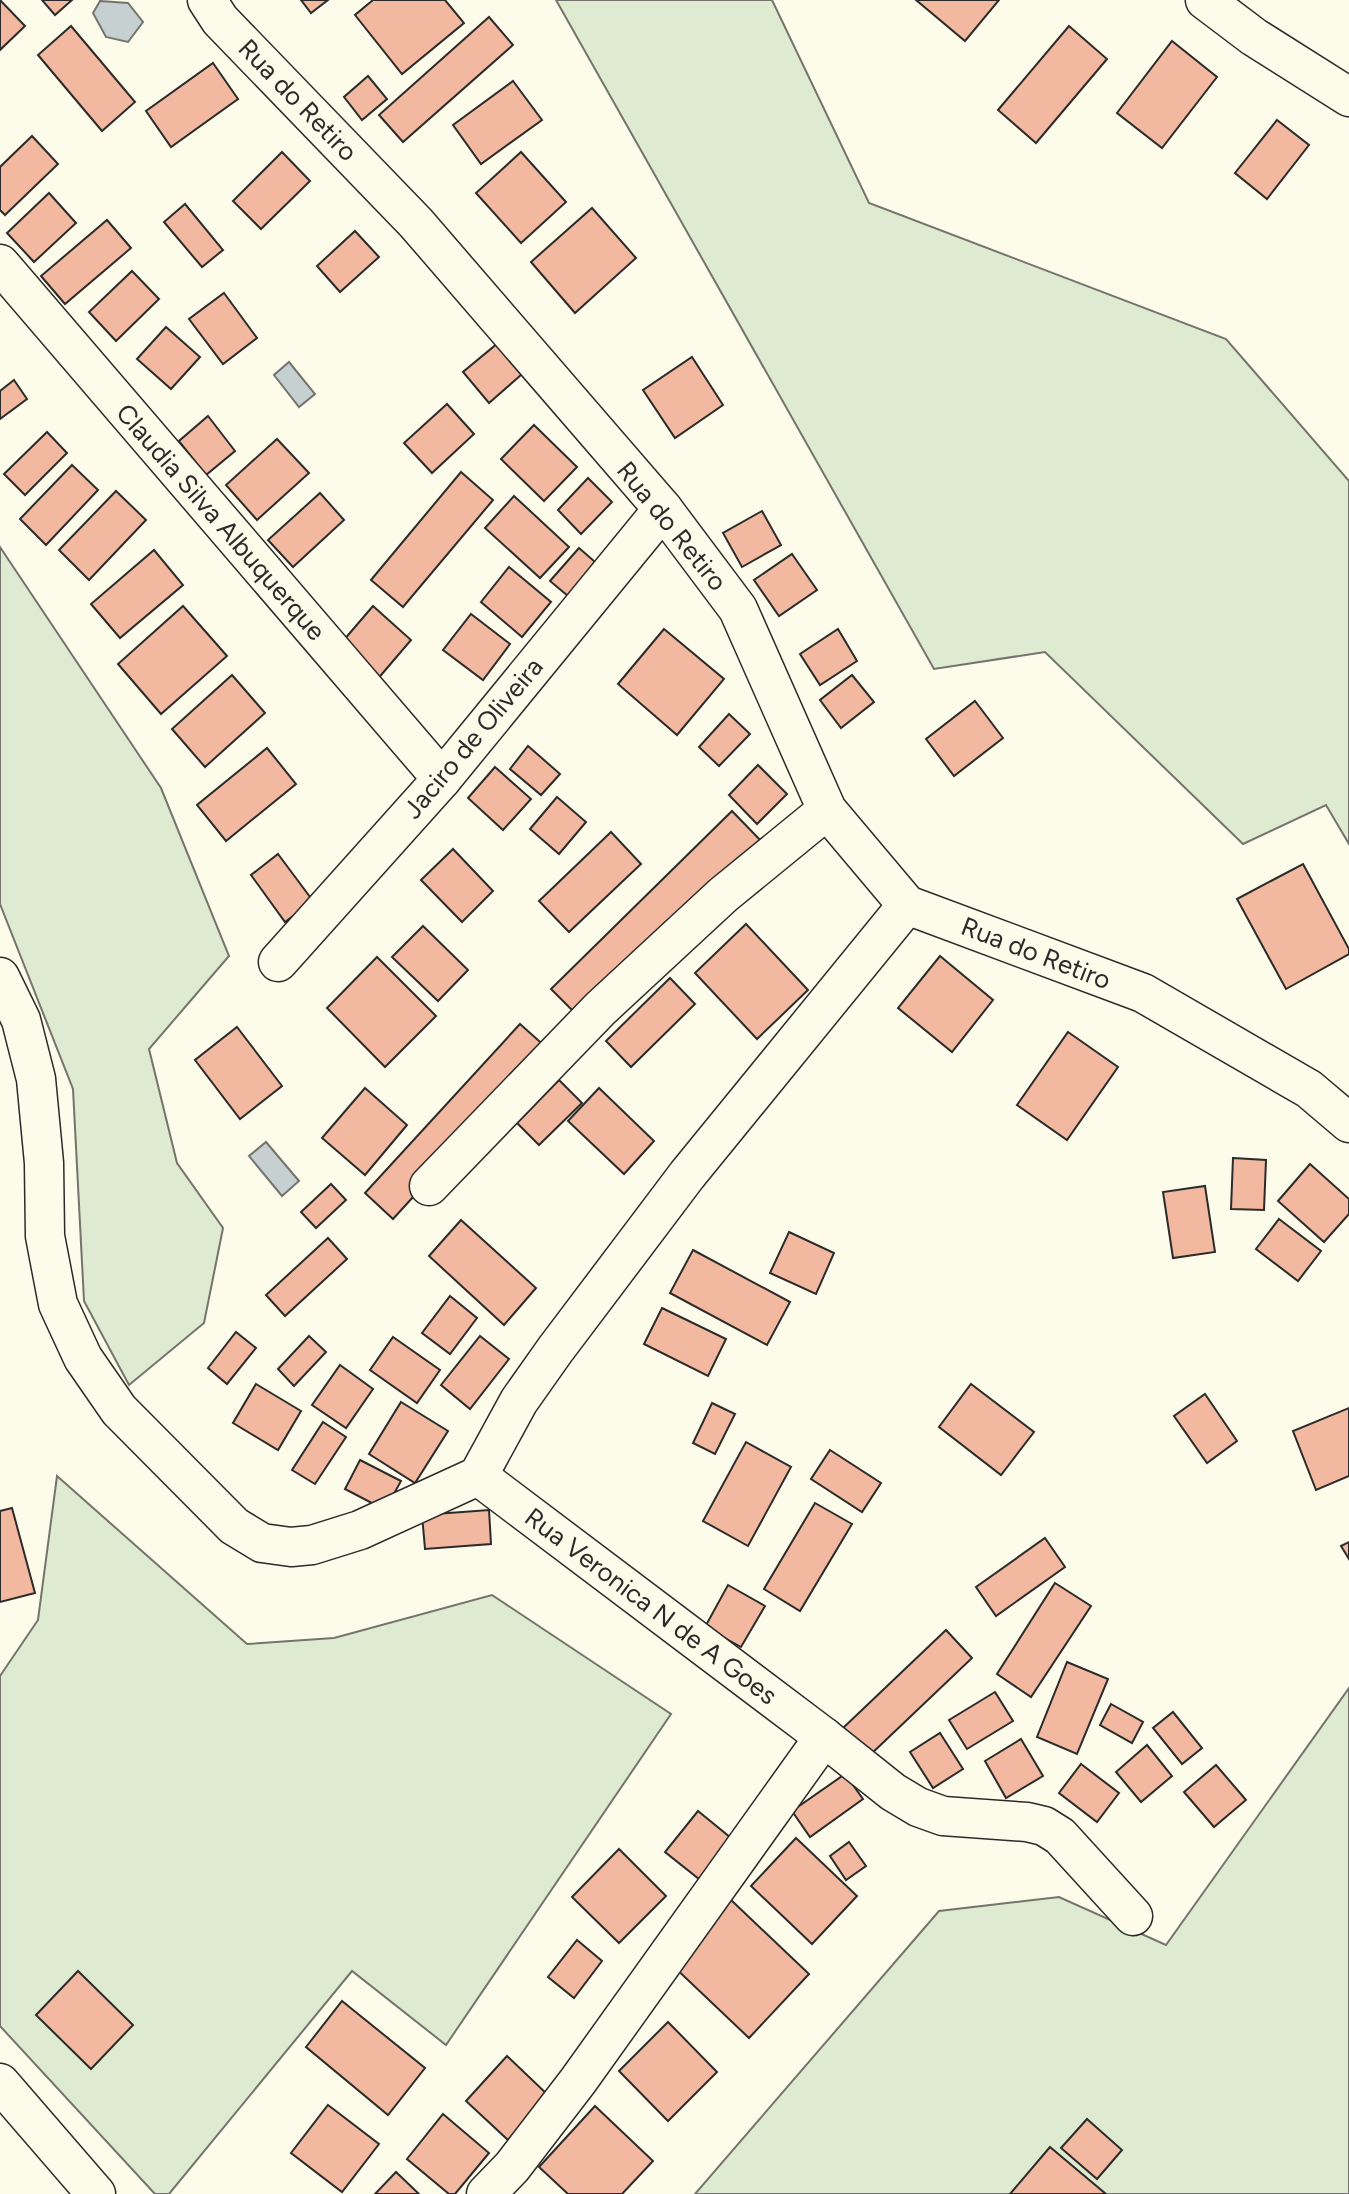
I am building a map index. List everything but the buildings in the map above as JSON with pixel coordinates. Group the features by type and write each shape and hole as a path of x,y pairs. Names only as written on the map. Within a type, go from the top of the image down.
{"street":[{"name":"Rua do Retiro","path":"207,0 220,20 416,223 663,509 738,609 827,810 907,905 1143,993 1309,1089 1349,1123"},
{"path":"1205,0 1254,37 1349,97"},
{"name":"Claudia Silva Albuquerque","path":"0,264 442,779"},
{"name":"Jaciro de Oliveira","path":"278,962 442,779 663,509"},
{"path":"429,1186 600,1009 723,895 827,810"},
{"path":"0,977 20,1020 36,1079 44,1163 45,1236 58,1304 83,1358 119,1410 234,1526 262,1543 291,1548 312,1545 360,1530 478,1476 519,1401 563,1339 687,1175 907,905"},
{"name":"Rua Veronica N de A Goes","path":"478,1476 893,1792 918,1807 943,1816 1044,1826 1060,1836 1132,1916"},
{"path":"486,2194 512,2167 578,2081 824,1737"},
{"path":"0,2083 96,2194"}],"green space":[{"path":"556,0 772,0 869,203 1226,339 1349,481 1349,844 1326,805 1243,844 1045,652 934,669"},
{"path":"0,547 161,788 229,956 149,1049 177,1163 223,1228 204,1323 129,1385 84,1301 73,1089 0,904"},
{"path":"57,1476 247,1644 334,1638 492,1595 671,1714 446,2045 352,1971 169,2194 155,2194 0,2026 0,1676 38,1620"},
{"path":"1349,1688 1349,2194 695,2194 939,1911 1059,1897 1166,1945"}],"shaded area":[{"path":"100,1 128,3 143,22 128,42 106,37 93,13"},
{"path":"289,362 315,394 299,407 274,375"},
{"path":"266,1142 299,1181 282,1196 249,1156"}]}
